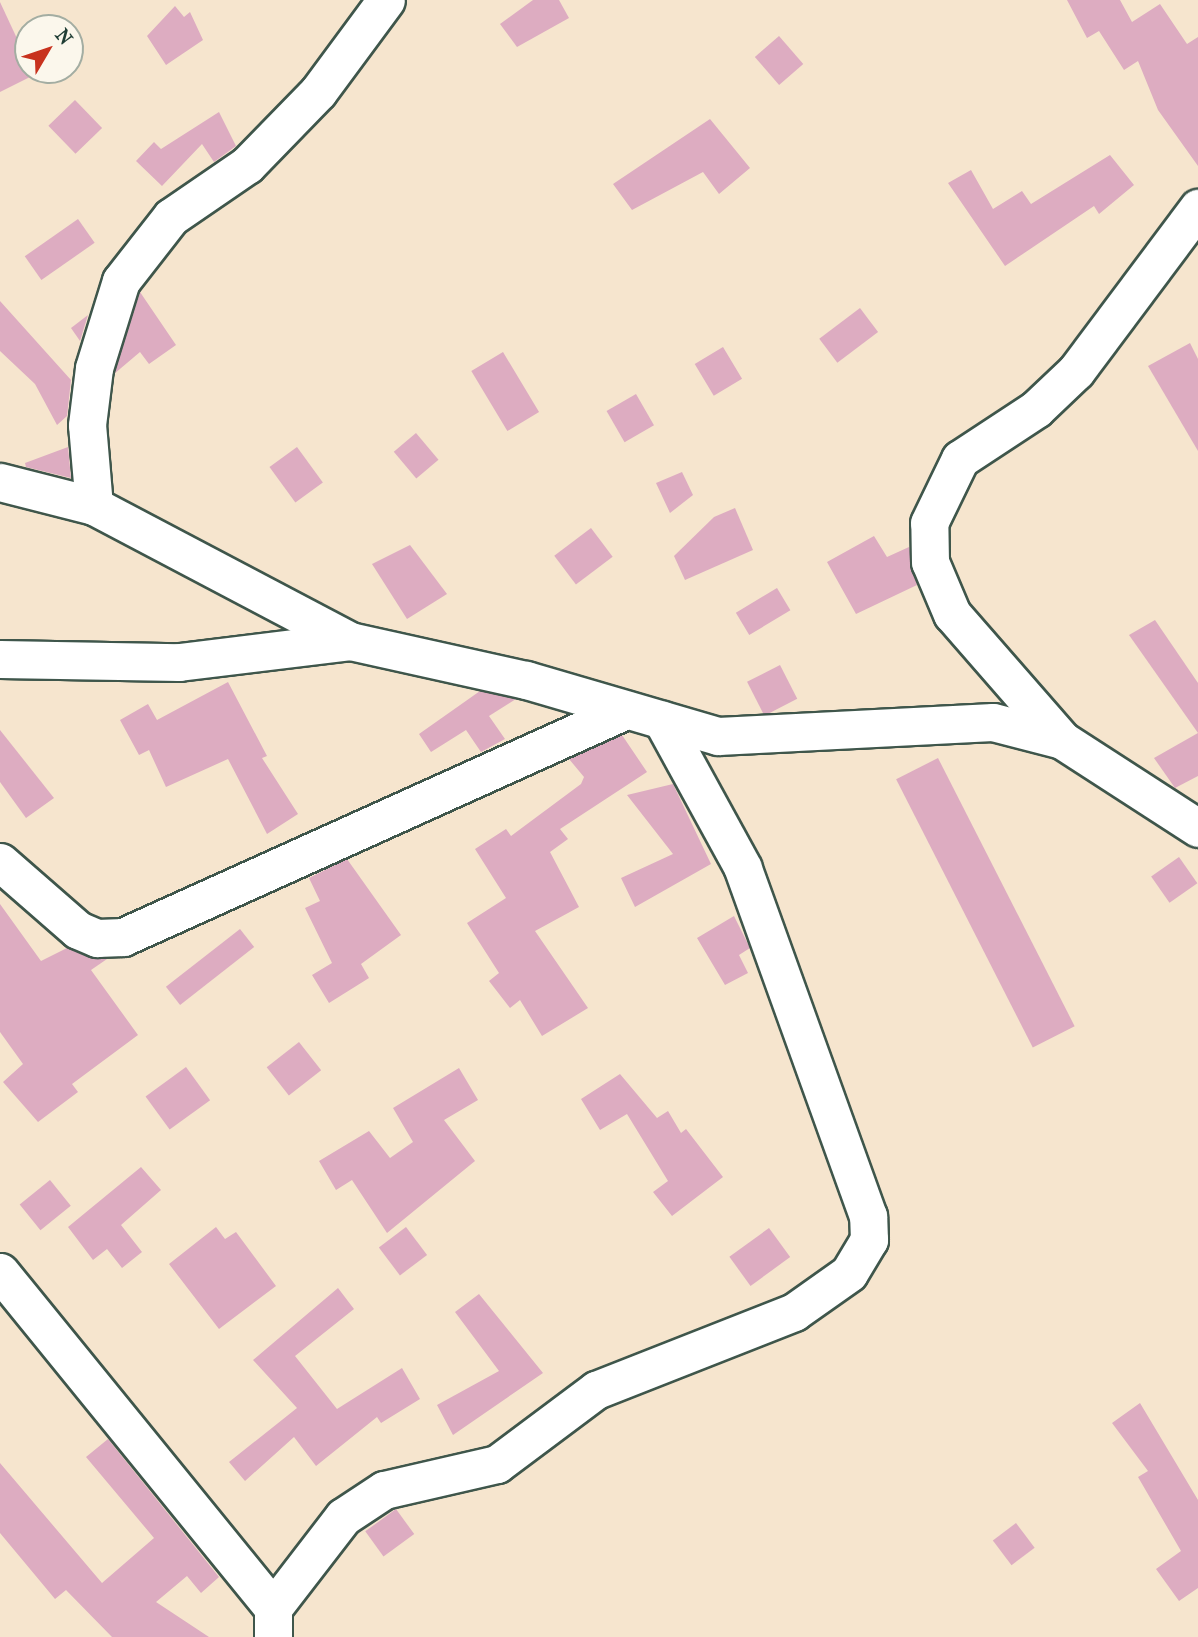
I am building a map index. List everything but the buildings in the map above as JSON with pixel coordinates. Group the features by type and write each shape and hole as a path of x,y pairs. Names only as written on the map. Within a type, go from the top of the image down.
{"street":[{"path":"94,506 87,425 94,368 127,271 171,217 247,165 318,92 386,0"},
{"path":"1198,208 1076,371 1036,409 960,459 929,523 930,562 952,614 1062,740 1198,828"},
{"path":"0,482 94,506 350,641 626,710 718,736 993,722 1062,740"},
{"path":"0,659 179,662 350,641"},
{"path":"0,862 78,930 97,938 123,937 626,710"},
{"path":"0,1272 273,1622 343,1517 384,1489 497,1464 596,1390 794,1312 849,1273 869,1240 868,1216 743,868 663,720"}]}
